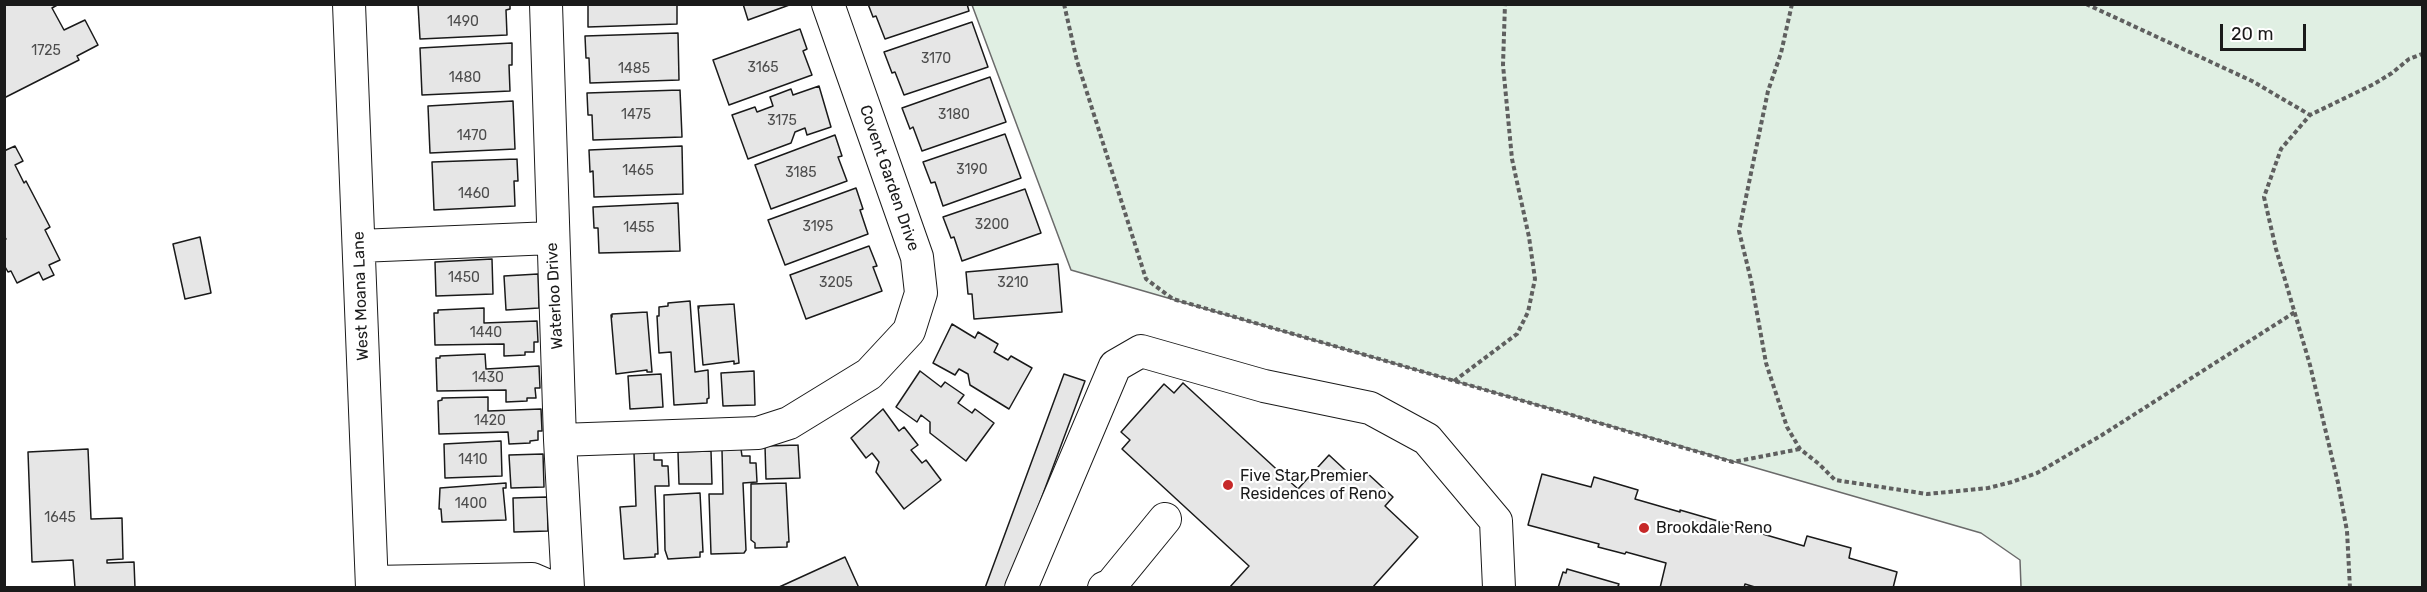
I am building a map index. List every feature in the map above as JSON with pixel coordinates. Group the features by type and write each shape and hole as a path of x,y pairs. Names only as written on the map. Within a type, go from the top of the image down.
{"street":[{"name":"West Moana Lane","path":"349,4 372,585"},
{"name":"Waterloo Drive","path":"546,4 552,238 568,588"},
{"name":"Covent Garden Drive","path":"560,440 758,433 789,423 869,374 909,331 921,293 917,257 828,4"},
{"path":"359,246 552,238"},
{"path":"1030,586 1115,366 1141,351 1264,386 1370,408 1427,439 1496,521 1499,588"},
{"path":"1104,588 1110,585 1165,519"},
{"path":"372,585 532,579 553,588"}],"path":[{"path":"1064,4 1077,61 1146,279 1173,299 1734,462 1800,449"},
{"path":"1454,381 1517,334 1528,312 1534,279 1529,237 1512,159 1503,65 1505,4"},
{"path":"1792,4 1781,53 1768,91 1739,231 1751,280 1766,363 1787,427 1800,449 1835,480 1927,494 1988,488 2037,473 2102,435 2295,312"},
{"path":"2086,4 2252,81 2310,115"},
{"path":"2350,588 2347,531 2338,483 2310,364 2276,249 2264,197 2281,149 2310,115 2374,84 2409,59 2422,54"}],"green space":[{"path":"972,5 2422,5 2422,587 2021,587 2020,560 1981,533 1071,270"}],"building":[{"path":"4,4 59,4 52,8 64,30 85,20 98,45 77,56 79,60 4,98"},
{"path":"418,4 510,4 510,9 506,10 507,35 420,39"},
{"path":"588,4 677,4 677,24 588,27"},
{"path":"743,4 792,4 748,20"},
{"path":"868,4 967,4 969,11 885,39 876,16 873,17"},
{"path":"972,22 988,67 904,95 884,52"},
{"path":"800,29 807,49 803,51 812,75 729,105 713,60"},
{"path":"678,33 679,80 590,83 585,36"},
{"path":"512,43 512,65 509,65 510,91 422,95 420,48"},
{"path":"990,77 1006,122 922,151 913,127 910,129 902,108"},
{"path":"819,86 831,127 807,135 805,128 795,132 791,143 748,159 732,115 755,107 757,112 773,106 770,97 791,89 793,95"},
{"path":"680,90 682,137 593,140 592,115 588,115 587,93"},
{"path":"513,101 515,149 430,153 428,106"},
{"path":"1005,134 1021,178 943,206 935,182 931,183 923,162"},
{"path":"835,135 842,156 838,157 847,181 771,209 755,165"},
{"path":"15,146 23,161 15,165 50,227 45,230 60,260 49,265 54,275 43,280 39,272 17,283 11,271 8,272 4,265 4,240 6,239 4,236 4,151"},
{"path":"682,146 683,194 594,197 589,150"},
{"path":"517,159 518,181 514,181 515,206 434,210 432,162"},
{"path":"856,188 868,234 785,265 768,220"},
{"path":"1025,189 1041,233 962,261 954,237 951,238 943,217"},
{"path":"678,203 680,251 599,253 598,228 594,228 593,207"},
{"path":"200,237 211,293 185,299 173,244"},
{"path":"869,246 877,266 873,267 882,291 806,319 790,275"},
{"path":"492,259 493,294 436,296 435,262"},
{"path":"1058,264 1062,312 974,319 972,294 968,294 966,272"},
{"path":"538,274 539,308 506,310 504,276"},
{"path":"690,301 695,372 708,370 709,398 707,403 674,405 671,352 659,353 657,316 659,316 659,307 668,306 668,303"},
{"path":"734,304 739,363 734,364 734,361 703,365 698,306 699,308 699,306"},
{"path":"484,308 484,323 537,321 538,342 534,342 534,352 504,356 504,344 435,345 434,313 438,313 438,310"},
{"path":"647,312 652,372 647,372 647,370 616,374 611,315 612,317 612,314"},
{"path":"952,324 975,338 978,332 998,344 994,352 1008,360 1011,356 1032,368 1009,409 970,385 968,374 959,369 955,375 933,363"},
{"path":"485,354 486,369 539,366 540,388 535,388 536,398 506,402 506,390 437,391 436,358"},
{"path":"754,371 755,405 723,406 721,373"},
{"path":"920,371 941,387 945,382 964,395 958,403 972,413 975,409 994,423 966,461 930,433 930,422 921,415 917,422 896,407"},
{"path":"661,374 663,407 630,409 628,376"},
{"path":"1064,374 1085,381 1008,588 985,588"},
{"name":"Five Star Premier Residences of Reno","path":"1183,383 1298,489 1329,455 1358,482 1366,472 1393,497 1385,506 1418,537 1372,588 1229,588 1249,566 1122,449 1130,440 1121,432 1164,384 1174,393"},
{"path":"488,397 488,411 541,409 542,431 538,431 538,440 530,441 530,443 509,444 508,432 439,434 438,401 442,398"},
{"path":"883,409 899,431 904,427 918,445 911,450 922,463 926,460 941,480 904,509 876,472 879,462 872,453 866,458 851,438"},
{"path":"501,441 502,476 445,478 444,444"},
{"path":"798,445 800,478 766,479 765,446"},
{"path":"88,449 91,519 122,518 123,559 107,560 107,563 134,562 135,588 75,588 73,560 32,562 28,452"},
{"path":"741,449 742,456 750,456 750,463 756,463 757,482 743,483 746,550 744,553 711,554 709,494 723,494 722,450"},
{"path":"711,451 712,484 679,484 678,452"},
{"path":"654,452 654,460 662,460 662,466 668,466 669,486 655,486 658,554 655,554 655,557 624,559 620,507 636,506 634,453"},
{"path":"543,454 544,487 511,488 509,455"},
{"name":"Brookdale Reno","path":"1542,474 1591,487 1594,477 1638,490 1635,499 1680,512 1680,510 1804,546 1807,536 1851,548 1849,558 1897,572 1893,588 1758,588 1745,584 1744,588 1660,588 1666,563 1598,547 1599,544 1528,525"},
{"path":"506,483 506,488 503,488 506,520 442,522 441,509 439,509 440,488"},
{"path":"786,483 789,542 787,542 787,547 755,548 755,543 751,540 751,484"},
{"path":"700,493 703,552 700,552 700,557 668,559 665,550 664,495"},
{"path":"547,497 548,531 514,532 513,498"},
{"path":"845,557 859,588 777,588"},
{"path":"1567,569 1619,584 1618,586 1623,588 1558,588 1563,572 1566,573"}],"place":[{"name":"Five Star Premier Residences of Reno","path":"1228,485"},
{"name":"Brookdale Reno","path":"1644,528"}]}
